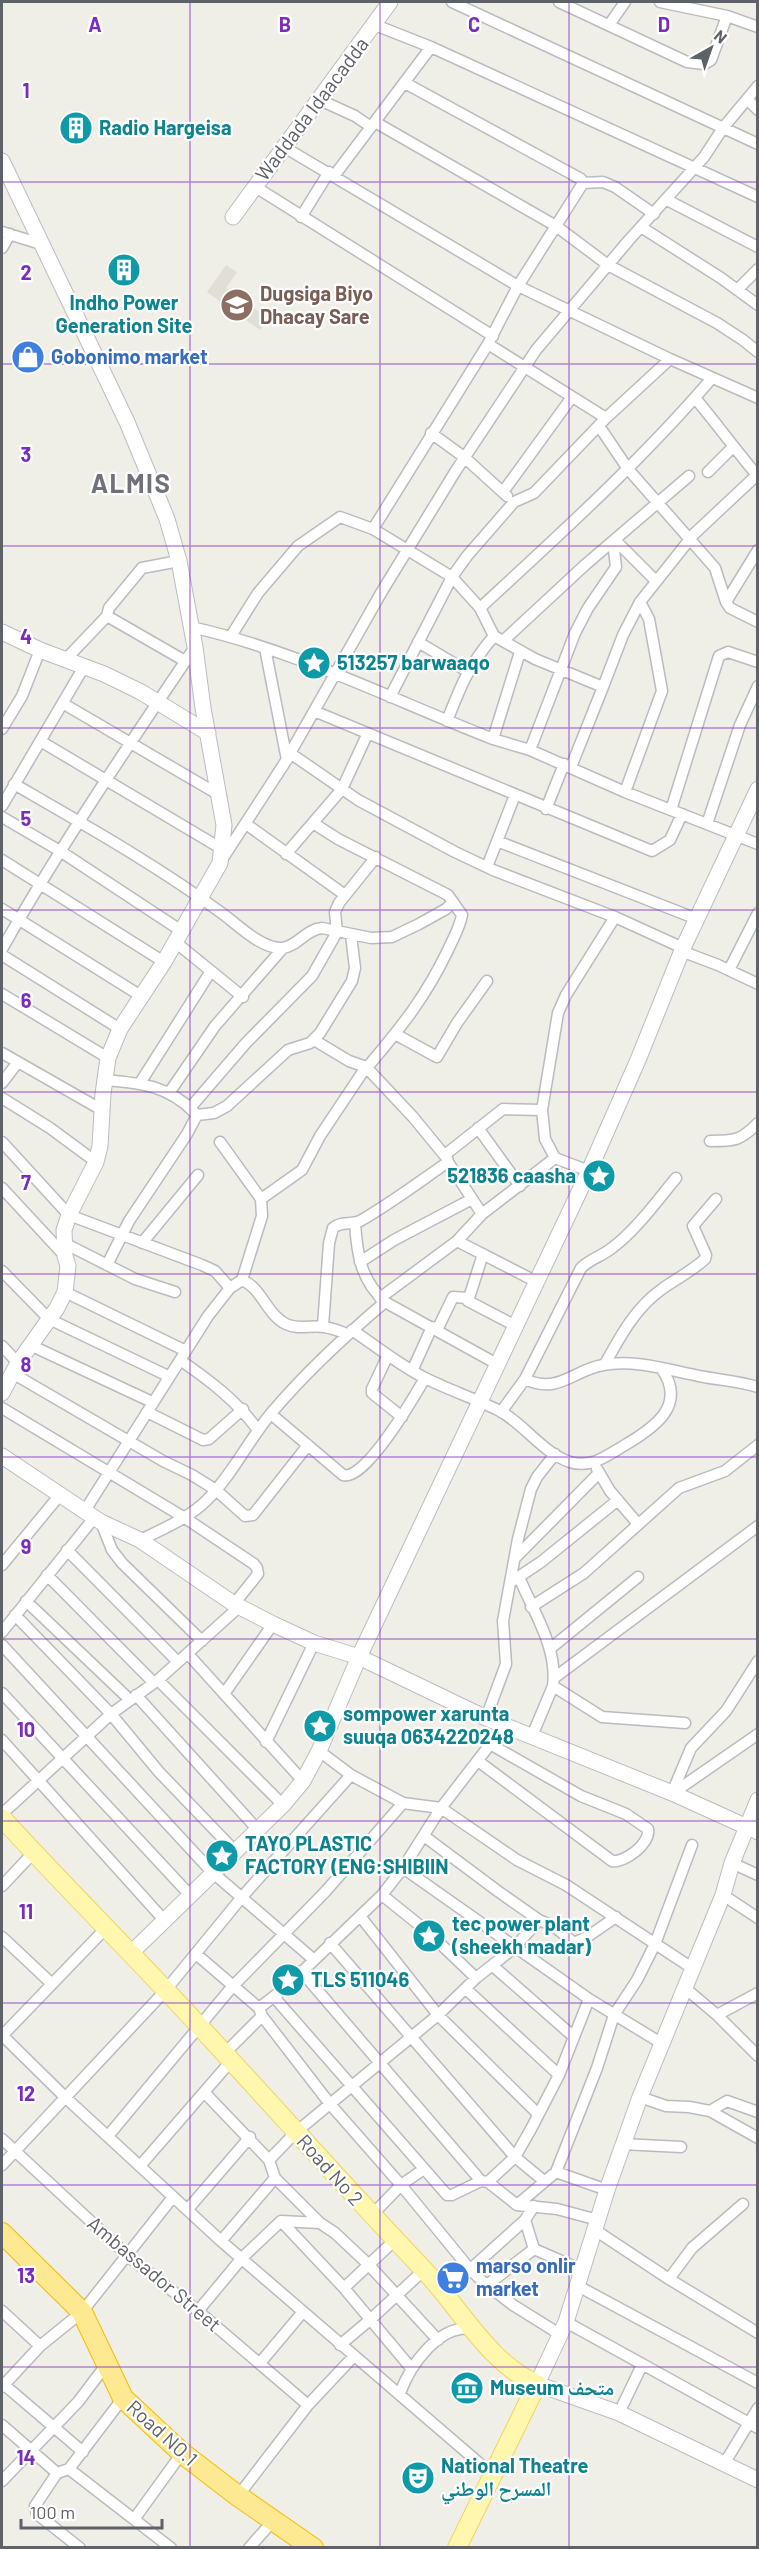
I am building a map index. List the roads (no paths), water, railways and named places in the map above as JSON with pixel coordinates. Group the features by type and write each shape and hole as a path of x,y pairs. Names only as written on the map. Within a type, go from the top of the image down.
{"highway":[{"name":"Road NO.1","path":"2,2233 82,2312 123,2398 182,2453 238,2496 313,2547"}],"main road":[{"name":"Road No 2","path":"2,1818 228,2057 371,2216 424,2270 473,2329 521,2377 537,2384"},
{"path":"457,2547 537,2384"}],"street":[{"name":"Waddada Idaacadda","path":"233,217 390,2"},
{"path":"452,2 758,144"},
{"path":"559,2 687,62 704,64 711,60 727,16"},
{"path":"609,25 625,2"},
{"path":"660,2 727,16 758,27"},
{"path":"375,25 431,47 693,170 758,198"},
{"path":"302,217 332,174 373,125 431,47"},
{"path":"405,83 581,179 583,183"},
{"path":"2,1393 15,1368 65,1292 68,1266 64,1250 64,1230 69,1215 96,1162 100,1146 108,1058 120,1029 164,962 221,856 246,824 288,756 464,457 524,368 640,227 693,170 723,128 758,86"},
{"path":"747,99 758,110"},
{"path":"320,100 373,125 556,226 608,266 717,323 758,352"},
{"path":"284,147 518,286 569,312 758,398"},
{"path":"2,161 127,422 167,519 179,561 208,734 221,795 224,825 221,856"},
{"path":"583,183 603,182 615,187 654,214"},
{"path":"373,529 490,340 518,286 583,183"},
{"path":"254,186 490,340 524,368 572,397 602,422 628,469 715,568 726,602 739,614 758,622"},
{"path":"667,200 758,247"},
{"path":"640,227 758,305"},
{"path":"2,248 6,233 41,243"},
{"path":"737,290 756,275"},
{"path":"390,697 452,577 467,556 514,502 534,493 602,422 670,359"},
{"path":"480,608 628,469 712,378"},
{"path":"503,492 572,397"},
{"path":"546,809 603,687 623,635 640,602 690,540 757,474 695,398"},
{"path":"431,433 464,457 514,502"},
{"path":"708,472 733,447"},
{"path":"447,721 467,671 499,638 689,476"},
{"path":"231,636 258,593 298,546 340,517 373,529 452,577 480,608 499,638 520,652 603,687"},
{"path":"614,541 656,581"},
{"path":"530,750 561,668 588,608 616,567 614,541"},
{"path":"726,602 758,550"},
{"path":"66,659 106,616 142,568 179,561"},
{"path":"625,792 660,702 662,691 649,619 640,602"},
{"path":"106,616 185,661"},
{"path":"190,627 231,636 266,648 493,739 530,750 625,792 758,844"},
{"path":"2,632 40,650 85,665 158,703 208,734"},
{"path":"418,642 467,671"},
{"path":"2,949 78,822 195,647"},
{"path":"266,648 288,756 445,847 487,867 615,917 758,984"},
{"path":"2,729 22,696 40,650"},
{"path":"493,739 520,652"},
{"path":"670,810 719,656 728,652 758,662"},
{"path":"2,806 85,665"},
{"path":"707,824 740,725 758,686"},
{"path":"64,704 221,795"},
{"path":"314,711 367,735 652,851 670,840 682,814"},
{"path":"286,854 342,789 367,735"},
{"path":"42,741 221,856"},
{"path":"14,784 200,897 257,938 284,948"},
{"path":"130,1954 234,1850 283,1805 303,1781 319,1751 359,1657 478,1402 589,1171 638,1060 682,950 758,789"},
{"path":"487,867 515,795"},
{"path":"2,817 60,851 177,936 211,971 243,997"},
{"path":"261,1199 302,1170 320,1136 366,1067 421,1002 459,926 462,915 448,895 313,823"},
{"path":"246,824 345,895"},
{"path":"497,841 698,919"},
{"path":"107,1265 122,1235 187,1134 193,1111 246,1043 312,976 337,932 335,912 345,895 376,857"},
{"path":"2,860 164,962"},
{"path":"169,1093 215,1026 284,948 314,928 371,938 392,937 446,909 453,902"},
{"path":"2,909 141,996"},
{"path":"729,969 758,913"},
{"path":"589,1171 555,1158 545,1139 542,1110 560,1004 615,917"},
{"path":"105,1080 147,1084 169,1093 193,1111 214,1113 227,1106 288,1050 310,1044 314,1040 352,981 355,968 351,935"},
{"path":"2,955 120,1029"},
{"path":"140,1083 211,971"},
{"path":"396,1034 437,1057 457,1023 487,981"},
{"path":"2,994 108,1058"},
{"path":"314,1040 366,1067 413,1117 446,1159 482,1214"},
{"path":"2,1053 102,1110"},
{"path":"2,1083 18,1062"},
{"path":"2,1098 50,1128 96,1162"},
{"path":"323,1326 329,1243 333,1228 340,1223 354,1223 374,1213 446,1159 447,1151 503,1108 542,1110"},
{"path":"710,1141 734,1141 743,1137 758,1123"},
{"path":"478,1128 520,1186"},
{"path":"2,1142 69,1215 215,1271 230,1288"},
{"path":"2,1632 93,1517 109,1471 168,1376 230,1288 242,1280 262,1216 261,1199 220,1142"},
{"path":"140,1540 185,1518 206,1501 271,1413 349,1332 383,1300 457,1241 482,1214 555,1158"},
{"path":"142,1243 198,1175"},
{"path":"501,1412 525,1379 581,1268 620,1241 642,1221 676,1178"},
{"path":"2,1188 64,1250 107,1265 135,1279 175,1292"},
{"path":"360,1262 394,1240 472,1199"},
{"path":"605,1364 620,1336 642,1307 662,1289 705,1259 706,1255 693,1226 717,1199"},
{"path":"354,1223 360,1262 365,1277 383,1300 497,1364"},
{"path":"457,1241 537,1282"},
{"path":"468,1298 483,1254"},
{"path":"2,1271 49,1319 168,1376"},
{"path":"242,1280 250,1285 269,1310 285,1323 299,1327 323,1326 349,1332 425,1378 501,1412 555,1454 570,1462 597,1468 618,1500 638,1524"},
{"path":"65,1292 183,1355 243,1409 258,1430"},
{"path":"412,1371 451,1299 454,1297 468,1298"},
{"path":"468,1298 471,1303 516,1326"},
{"path":"30,1345 149,1407 203,1440 208,1439 243,1409"},
{"path":"2,1346 15,1368 129,1441 216,1490 245,1516 253,1515 308,1444"},
{"path":"388,1355 372,1393 402,1417"},
{"path":"525,1379 544,1386 565,1381 590,1368 605,1364 643,1365 702,1377 732,1380 758,1388"},
{"path":"515,1558 597,1468 648,1431 665,1413 671,1392 662,1368"},
{"path":"271,1413 343,1475 348,1476 354,1474 374,1453 402,1417 425,1378"},
{"path":"2,1408 227,1544 257,1568 258,1575 237,1606 202,1641 156,1681 111,1714 2,1814"},
{"path":"531,1607 584,1573 679,1488 725,1471 758,1445"},
{"path":"486,1718 506,1664 503,1621 514,1580 515,1558 531,1490 537,1477 555,1454"},
{"path":"2,1456 59,1496 93,1517 140,1540 237,1606 273,1624 314,1643 359,1657 486,1718 672,1793 752,1829"},
{"path":"2,1565 59,1496"},
{"path":"514,1580 569,1540 618,1500"},
{"path":"93,1517 122,1563 202,1641"},
{"path":"554,1682 758,1526"},
{"path":"67,1550 178,1662"},
{"path":"47,1575 283,1805"},
{"path":"551,1648 638,1577"},
{"path":"514,1580 531,1607 551,1648 554,1682 532,1736"},
{"path":"26,1601 133,1697 257,1829"},
{"path":"15,1615 111,1714 159,1772 234,1850"},
{"path":"224,1694 273,1624"},
{"path":"266,1742 314,1643"},
{"path":"2,1645 212,1872 313,1959"},
{"path":"188,1654 303,1781"},
{"path":"672,1793 691,1748 726,1711 758,1660"},
{"path":"554,1682 602,1717 685,1723"},
{"path":"2,1692 189,1894"},
{"path":"140,2166 204,2092 274,1997 382,1895 403,1868 441,1808 505,1725"},
{"path":"672,1793 758,1734"},
{"path":"2,1740 164,1920"},
{"path":"478,1761 612,1861 624,1860 646,1840 648,1829 626,1814 581,1796 490,1744"},
{"path":"319,1751 351,1775 403,1803 441,1808 517,1860 566,1886 692,1968"},
{"path":"2,2165 165,1991 242,1897 351,1775"},
{"path":"758,1800 752,1829 732,1863 723,1895 661,2043 622,2144 563,2329 537,2384 619,2413 758,2480"},
{"path":"108,2136 232,1987 325,1892 403,1803"},
{"path":"424,1836 539,1920 555,1927 568,1940 576,1943 616,1917"},
{"path":"517,2205 556,2172 597,2068 614,2015 637,1980 655,1944 692,1845"},
{"path":"2,1886 33,1853"},
{"path":"732,1863 758,1875"},
{"path":"403,1868 589,1999 661,2043"},
{"path":"382,1895 428,1932 476,1978"},
{"path":"723,1895 758,1918"},
{"path":"360,1916 438,2015 538,2114"},
{"path":"269,2160 296,2132 438,2015 476,1978 514,1948 539,1920"},
{"path":"106,1928 2,2035 66,2098 221,2241 493,2475"},
{"path":"2,1937 51,1983"},
{"path":"330,1943 515,2157 544,2181"},
{"path":"196,1954 261,2012 330,2104 469,2268 487,2285 563,2329 642,2365 754,2426"},
{"path":"493,1966 574,2037"},
{"path":"301,1971 485,2181 517,2205 557,2209 597,2225 669,2279 758,2333"},
{"path":"685,1988 717,2015 758,2056"},
{"path":"466,1989 559,2075"},
{"path":"717,2015 757,1995"},
{"path":"274,1997 449,2195 485,2181 515,2157 559,2075 589,1999"},
{"path":"204,2092 250,2137 269,2160 275,2178 320,2223 335,2233 368,2264 438,2340"},
{"path":"640,2097 666,2106 710,2111 758,2138"},
{"path":"710,2111 728,2101 758,2112"},
{"path":"188,2209 250,2137"},
{"name":"Ambassador Street","path":"2,2139 128,2256 198,2311 308,2405"},
{"path":"622,2144 681,2147"},
{"path":"371,2216 401,2185 424,2169"},
{"path":"556,2172 607,2190"},
{"path":"221,2241 275,2178"},
{"path":"83,2451 2,2385 40,2346 82,2312 174,2197"},
{"path":"669,2279 692,2248 743,2204"},
{"path":"444,2293 469,2268 525,2220 534,2206"},
{"path":"525,2220 534,2249 582,2270"},
{"path":"198,2311 242,2258 281,2221 320,2223"},
{"path":"281,2221 344,2288 411,2368"},
{"path":"344,2288 395,2240"},
{"path":"487,2285 534,2249"},
{"path":"340,2345 424,2270"},
{"path":"578,2286 758,2383"},
{"path":"2,2311 40,2346"},
{"path":"260,2363 302,2313"},
{"path":"400,2393 411,2368 438,2340 458,2329 473,2329"},
{"path":"238,2496 308,2405 354,2356"},
{"path":"619,2413 642,2365"},
{"path":"2,2481 78,2402 106,2366"},
{"path":"80,2547 35,2510 57,2473 69,2469 123,2398"},
{"path":"724,2464 754,2426 758,2408"},
{"path":"2,2425 57,2473"},
{"path":"135,2518 182,2453"},
{"path":"69,2469 171,2547"},
{"path":"249,2547 273,2521"}],"place":[{"name":"Radio Hargeisa","path":"76,128"},
{"name":"Indho Power Generation Site","path":"124,270"},
{"name":"Dugsiga Biyo Dhacay Sare","path":"237,305"},
{"name":"Gobonimo market","path":"28,357"},
{"name":"513257 barwaaqo","path":"314,663"},
{"name":"521836 caasha","path":"599,1176"},
{"name":"sompower xarunta suuqa 0634220248","path":"320,1726"},
{"name":"TAYO PLASTIC FACTORY (ENG:SHIBIIN","path":"222,1856"},
{"name":"tec power plant (sheekh madar)","path":"429,1936"},
{"name":"TLS 511046","path":"288,1980"},
{"name":"marso onlir market","path":"453,2278"},
{"name":"Museum متحف","path":"467,2388"},
{"name":"National Theatre المسرح الوطني","path":"418,2478"}],"district":[{"name":"ALMIS","path":"131,484"}]}
